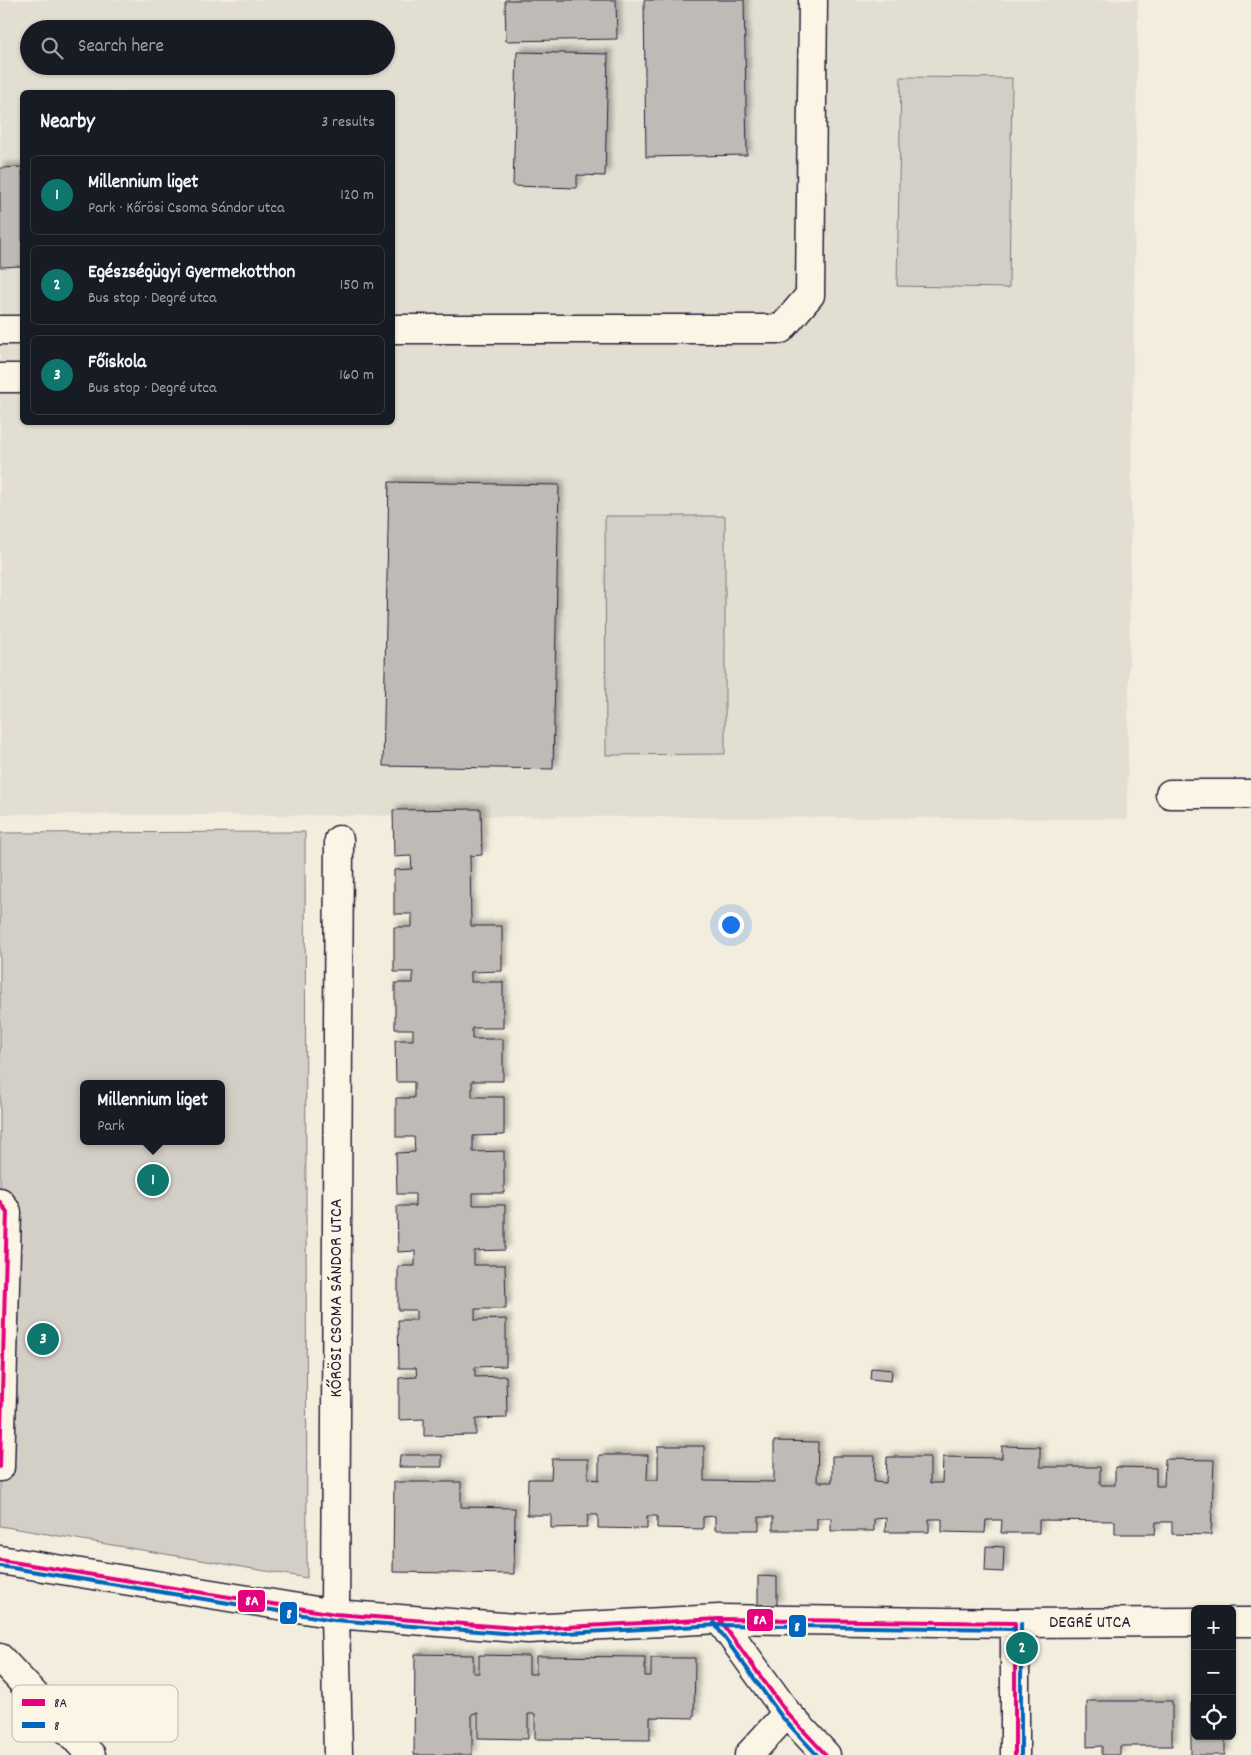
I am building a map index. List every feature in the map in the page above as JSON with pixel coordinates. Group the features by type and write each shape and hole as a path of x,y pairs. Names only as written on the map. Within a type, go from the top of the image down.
{"street":[{"path":"395,329 780,328 810,296 813,0"},
{"path":"0,330 20,330"},
{"path":"0,378 20,378"},
{"path":"1170,794 1251,794"},
{"name":"KŐRÖSI CSOMA SÁNDOR UTCA","path":"338,1755 335,1614 339,840"},
{"path":"0,1202 7,1212 0,1468"},
{"name":"DEGRÉ UTCA","path":"0,1560 335,1614 528,1629 719,1619 1016,1623 1191,1622"},
{"path":"719,1619 787,1713 826,1755"},
{"path":"1236,1622 1251,1622"},
{"path":"1015,1755 1016,1623"},
{"path":"0,1658 25,1685"},
{"path":"749,1755 787,1713"},
{"path":"79,1742 91,1755"}],"shaded area":[{"path":"0,0 1138,0 1127,819 0,814"},
{"path":"901,77 1012,78 1009,288 897,286"},
{"path":"605,516 725,516 725,754 606,755"},
{"path":"305,832 307,1578 0,1526 0,833"}],"building":[{"path":"505,0 616,0 617,39 506,41"},
{"path":"644,0 744,0 747,155 646,157"},
{"path":"517,52 608,54 605,176 577,175 577,188 513,186"},
{"path":"20,167 20,266 0,267 0,168"},
{"path":"389,482 559,485 553,769 383,766"},
{"path":"481,809 482,855 470,856 471,926 502,926 502,971 471,972 471,982 503,982 503,1028 472,1028 472,1039 503,1039 503,1081 472,1081 472,1097 504,1097 504,1135 473,1136 473,1152 504,1151 504,1193 473,1193 473,1205 505,1205 505,1250 474,1251 474,1265 505,1265 506,1309 475,1309 475,1320 506,1319 506,1366 475,1367 475,1377 506,1376 507,1418 476,1419 476,1435 424,1436 424,1419 399,1420 399,1378 417,1377 416,1368 399,1368 398,1320 416,1320 416,1310 398,1310 398,1266 415,1266 415,1251 398,1252 397,1206 415,1206 415,1194 397,1194 396,1153 415,1152 414,1137 396,1137 396,1098 414,1098 414,1082 396,1082 395,1040 413,1040 413,1029 395,1029 395,983 413,983 413,972 394,972 394,927 412,927 412,914 394,914 394,870 412,869 411,856 394,857 393,810"},
{"path":"871,1368 892,1370 891,1381 870,1379"},
{"path":"774,1441 818,1442 817,1482 832,1482 832,1456 875,1456 874,1482 886,1483 887,1457 930,1457 930,1483 942,1483 943,1457 1002,1458 1002,1446 1040,1447 1040,1467 1100,1467 1100,1485 1115,1485 1115,1467 1156,1468 1156,1486 1164,1486 1165,1459 1214,1460 1211,1535 1172,1534 1172,1522 1156,1522 1155,1534 1115,1534 1115,1521 1039,1520 1039,1533 1001,1533 1002,1520 986,1520 985,1533 942,1532 942,1519 929,1519 929,1532 885,1532 886,1518 874,1519 874,1531 831,1531 831,1518 817,1518 817,1530 773,1530 773,1517 759,1517 759,1530 715,1530 715,1516 703,1517 703,1529 657,1528 657,1516 647,1516 647,1529 598,1528 598,1515 588,1515 587,1527 551,1528 551,1515 527,1515 528,1479 551,1479 552,1459 588,1459 588,1479 599,1480 599,1455 648,1455 647,1480 658,1480 658,1446 704,1446 704,1481 774,1482"},
{"path":"400,1455 442,1455 442,1467 399,1467"},
{"path":"394,1482 461,1482 461,1507 515,1508 514,1574 393,1572"},
{"path":"986,1546 1004,1547 1003,1572 985,1571"},
{"path":"758,1576 777,1577 777,1606 758,1606"},
{"path":"415,1654 473,1655 473,1673 479,1673 479,1655 529,1656 529,1674 536,1674 536,1656 645,1657 645,1676 651,1676 651,1658 695,1658 694,1718 650,1717 650,1740 535,1739 535,1714 528,1714 528,1739 478,1738 478,1713 472,1714 472,1755 414,1755"},
{"path":"1087,1701 1172,1701 1172,1746 1120,1746 1120,1755 1102,1755 1102,1746 1087,1747"},
{"path":"1191,1740 1225,1740 1225,1755 1191,1755"}],"transit line":[{"name":"8A","path":"0,1202 7,1212 0,1467"},
{"name":"8A","path":"0,1560 335,1614 528,1629 719,1619 1015,1623"},
{"name":"8","path":"0,1566 334,1620 528,1635 719,1625 1015,1629"},
{"name":"8A","path":"719,1619 787,1713 826,1755"},
{"name":"8","path":"714,1623 782,1717 817,1755"},
{"name":"8A","path":"1015,1623 1015,1755"},
{"name":"8","path":"1021,1623 1021,1755"}],"place":[{"name":"Millennium liget","path":"153,1180"},
{"name":"Főiskola","path":"43,1339"},
{"name":"Egészségügyi Gyermekotthon","path":"1022,1648"}]}
